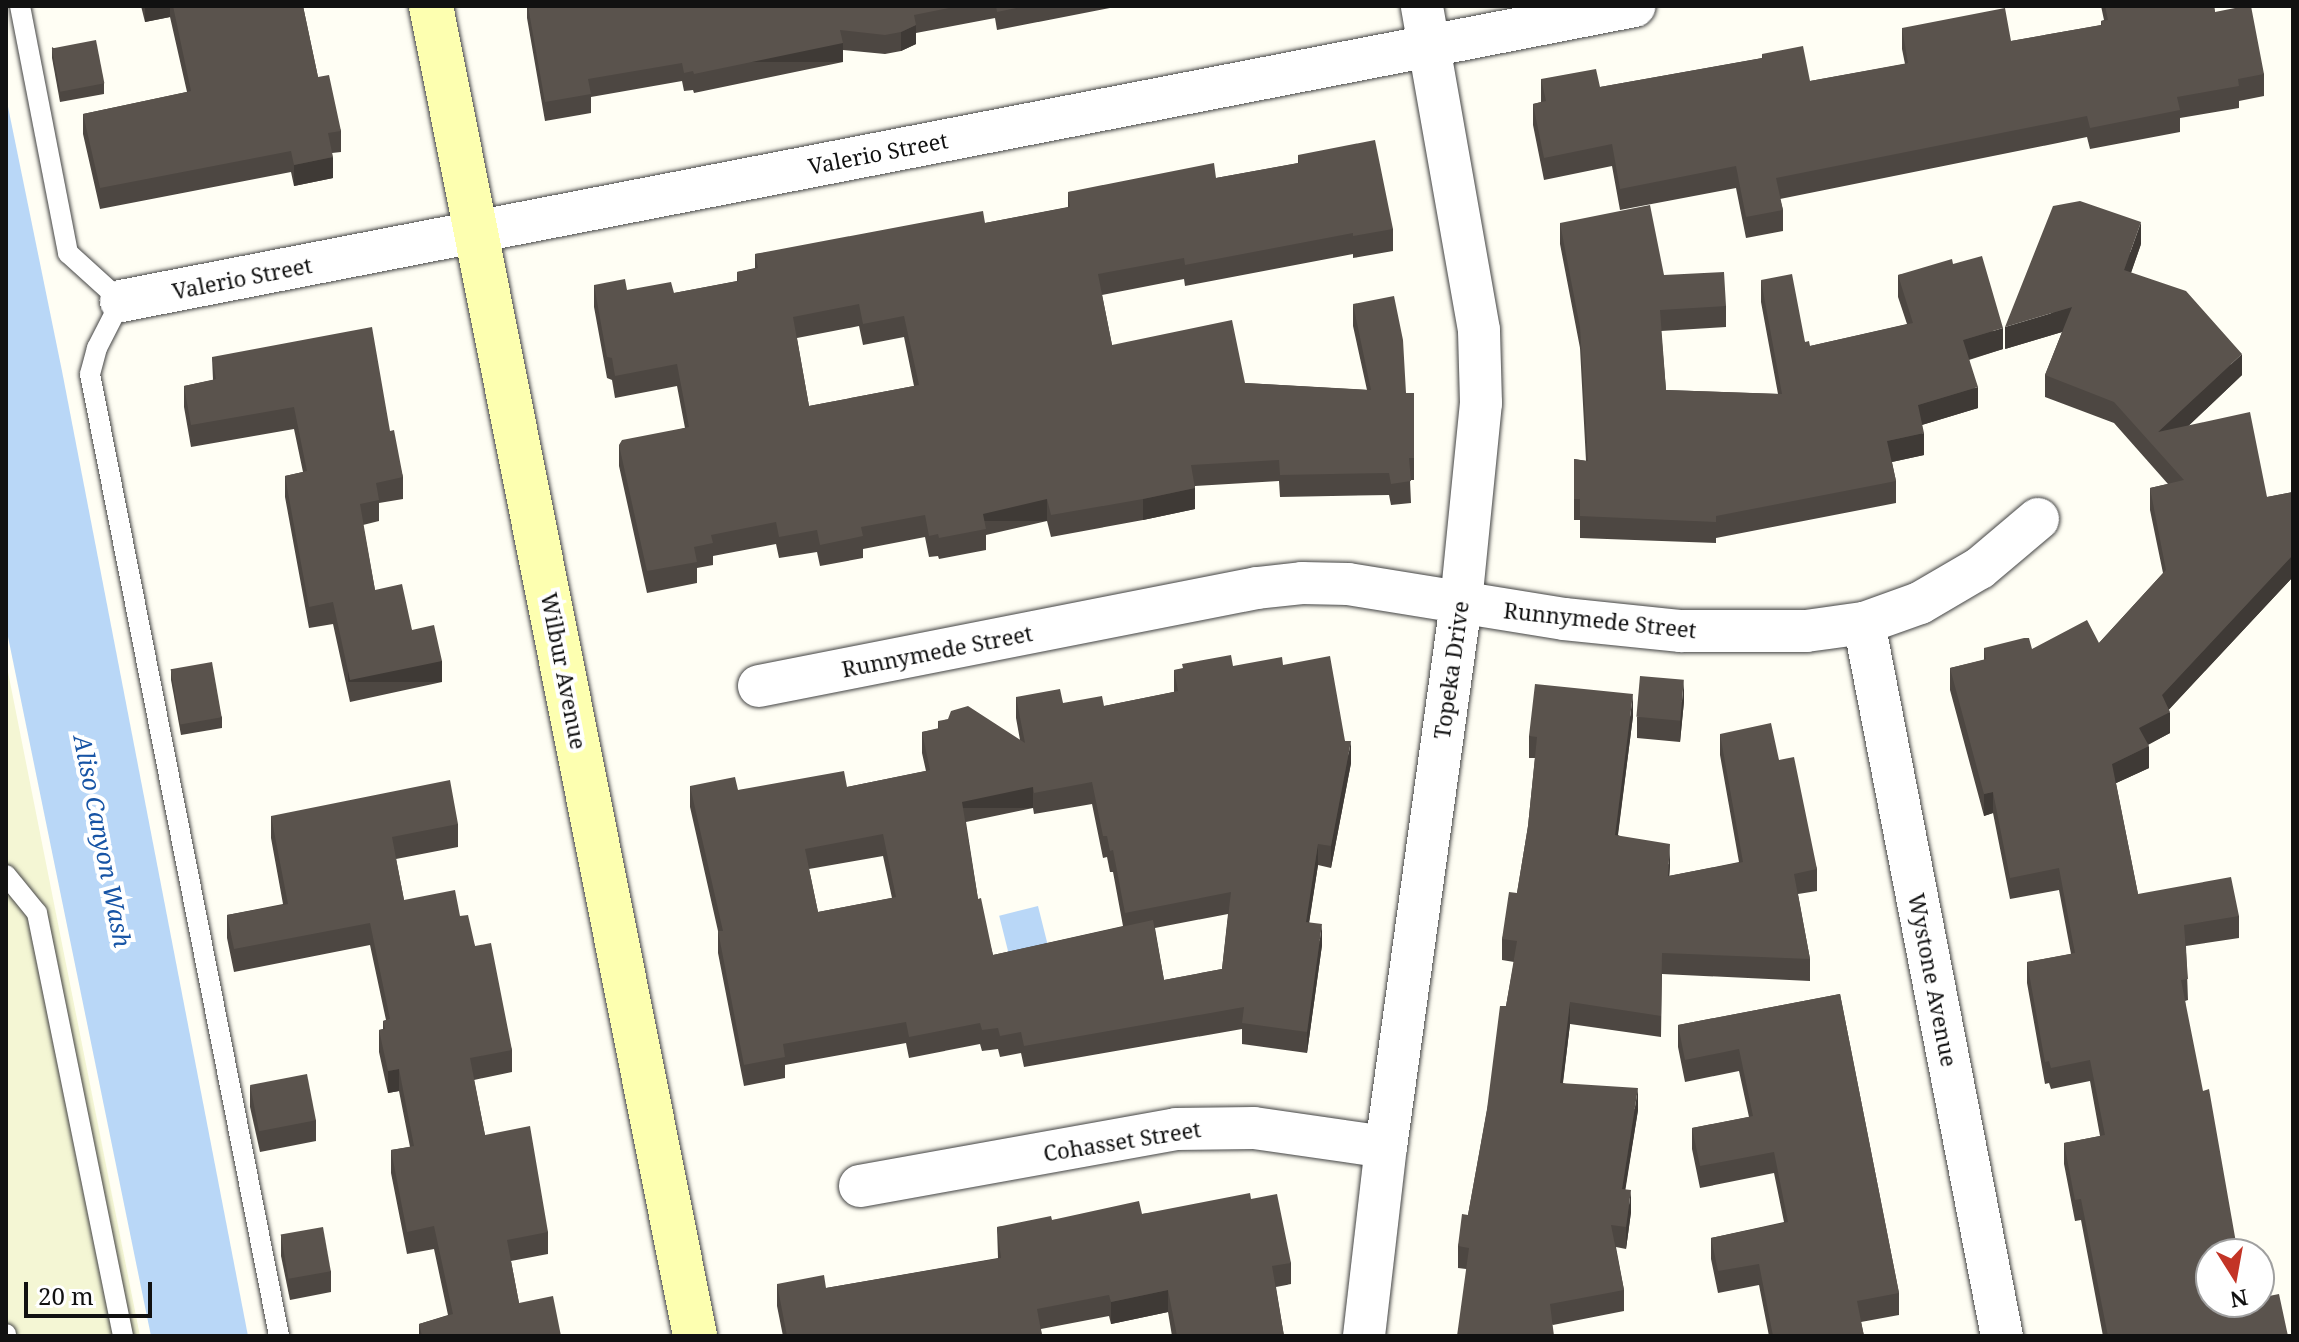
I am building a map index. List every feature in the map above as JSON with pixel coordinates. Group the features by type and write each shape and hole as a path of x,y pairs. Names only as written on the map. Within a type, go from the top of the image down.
{"main road":[{"name":"Wilbur Avenue","path":"431,6 695,1336"}],"street":[{"name":"Topeka Drive","path":"1364,1336 1386,1147 1461,603 1482,369 1479,330 1422,6"},
{"name":"Valerio Street","path":"121,301 1635,6"},
{"name":"Runnymede Street","path":"759,686 1257,588 1348,584 1461,603 1681,631 1806,631 1864,623 1920,603 1980,568 2038,519"},
{"name":"Wystone Avenue","path":"1864,623 2002,1336"},
{"name":"Cohasset Street","path":"860,1186 1176,1129 1254,1128 1386,1147"}],"lane":[{"path":"20,6 68,253 121,301 97,348 90,374 279,1336"},
{"path":"6,875 37,913 123,1336"}],"green space":[{"path":"6,662 140,1336 6,1336"}],"water":[{"name":"Aliso Canyon Wash","path":"6,97 62,371 248,1336 151,1336 6,627"},
{"path":"1038,906 1050,955 1011,964 999,916"}],"building":[{"path":"173,6 303,6 318,77 329,75 341,131 328,133 333,157 294,165 291,151 100,188 83,114 191,91"},
{"path":"528,6 959,6 914,15 916,25 901,32 885,35 840,30 843,43 694,74 693,71 684,73 682,63 588,79 591,94 545,102"},
{"path":"996,6 1026,6 997,12"},
{"path":"2105,6 2214,6 2215,12 2251,6 2264,74 2238,79 2239,86 2177,97 2180,110 2090,128 2087,116 1776,178 1783,210 1746,217 1736,166 1620,189 1612,144 1544,158 1533,104 1546,101 1541,79 1596,69 1600,87 1763,58 1762,54 1803,46 1810,81 1908,63 1902,28 2005,8 2011,41 2102,25 2101,21 2108,20"},
{"path":"96,40 104,83 60,92 52,49"},
{"path":"1375,140 1393,229 1353,236 1353,233 1185,265 1184,258 1098,274 1112,345 1232,320 1245,383 1371,390 1353,304 1394,296 1403,340 1406,393 1414,393 1414,458 1409,458 1411,481 1391,484 1389,473 1280,475 1279,460 1191,465 1195,488 1143,499 1051,515 1047,499 983,514 986,529 939,538 938,534 929,536 925,515 861,527 863,536 820,545 817,530 779,537 776,522 711,535 713,543 694,547 697,562 647,571 619,445 622,440 689,427 677,364 615,376 612,358 607,357 594,285 625,279 627,290 671,282 674,293 738,281 737,272 758,268 755,254 983,211 985,223 1070,207 1068,192 1214,163 1216,178 1299,163 1298,155","holes":["859,304 863,324 904,316 919,385 809,406 793,317"]},
{"path":"2080,201 2141,222 2124,270 2186,291 2242,354 2158,432 2250,412 2267,497 2293,492 2293,581 2291,557 2162,695 2170,712 2139,728 2149,746 2112,764 2138,894 2231,877 2239,916 2184,925 2188,979 2181,980 2203,1091 2209,1089 2235,1238 2195,1238 2195,1318 2275,1318 2275,1295 2279,1294 2288,1336 2108,1336 2081,1199 2075,1200 2064,1143 2105,1135 2090,1060 2051,1068 2049,1061 2045,1062 2027,962 2075,953 2059,868 2010,878 1993,792 1984,794 1950,668 1986,659 1984,648 2024,638 2029,638 2032,649 2087,620 2099,643 2166,570 2150,488 2184,480 2114,402 2045,375 2072,307 2005,327 2053,206"},
{"path":"1650,205 1664,275 1724,272 1726,306 1660,310 1666,390 1782,394 1761,280 1792,274 1805,342 1809,341 1810,346 1913,323 1898,275 1952,259 1953,264 1982,256 2003,328 1963,340 1978,387 1918,405 1924,433 1887,441 1896,481 1716,516 1716,522 1580,516 1580,499 1574,499 1574,459 1588,461 1580,327 1560,223"},
{"path":"372,327 390,431 394,430 403,477 376,483 379,500 360,504 375,590 402,584 412,630 434,625 442,661 350,680 333,602 309,607 285,476 307,471 294,407 191,425 184,386 216,379 212,357"},
{"path":"1231,655 1233,666 1282,657 1283,665 1330,656 1345,741 1351,741 1331,846 1318,844 1306,922 1322,924 1307,1032 1242,1023 1244,1007 1024,1046 1021,1032 1000,1036 998,1028 982,1030 980,1023 909,1037 906,1022 783,1044 785,1057 744,1065 718,931 723,931 690,786 735,777 738,790 844,771 847,787 930,770 922,732 939,728 938,721 948,719 951,711 968,706 1025,743 1016,697 1060,689 1063,703 1102,696 1104,706 1178,691 1174,670 1183,668 1182,664","holes":["1092,782 1103,836 1107,836 1110,851 1113,850 1125,913 1231,892 1222,969 1164,980 1153,920 993,955 981,898 978,899 962,802 1033,787 1034,793","883,834 896,897 818,912 805,849"]},
{"path":"212,662 222,717 180,724 171,669"},
{"path":"1640,676 1684,680 1680,721 1636,717"},
{"path":"1535,684 1633,694 1615,835 1670,844 1668,876 1743,862 1720,734 1771,723 1779,760 1794,757 1817,869 1794,874 1810,959 1662,953 1661,1016 1570,1002 1560,1083 1638,1088 1622,1189 1631,1190 1626,1227 1611,1225 1624,1290 1550,1304 1554,1336 1457,1336 1469,1248 1458,1246 1462,1214 1468,1215 1487,1109 1500,1006 1506,1006 1517,941 1502,939 1509,892 1517,893 1528,826 1537,737 1529,736"},
{"path":"450,780 458,824 392,837 404,900 455,890 460,916 468,915 475,946 491,943 512,1050 470,1058 485,1135 530,1126 548,1232 507,1240 519,1303 553,1296 561,1336 422,1336 419,1324 453,1314 434,1226 407,1232 391,1150 414,1146 399,1069 388,1071 379,1030 385,1029 383,1021 390,1019 370,923 234,949 227,915 288,904 271,816"},
{"path":"1840,994 1899,1293 1857,1301 1864,1336 1773,1336 1759,1264 1718,1271 1711,1238 1788,1222 1774,1152 1700,1166 1692,1128 1753,1116 1739,1049 1685,1060 1678,1025"},
{"path":"307,1074 316,1120 259,1131 250,1085"},
{"path":"1250,1193 1251,1199 1277,1194 1291,1263 1272,1266 1284,1336 1177,1336 1168,1290 1111,1302 1109,1295 1037,1309 1042,1336 787,1336 777,1284 824,1275 826,1288 1001,1258 997,1227 1051,1216 1052,1220 1139,1201 1142,1214"},
{"path":"323,1227 331,1271 288,1279 281,1234"}]}
